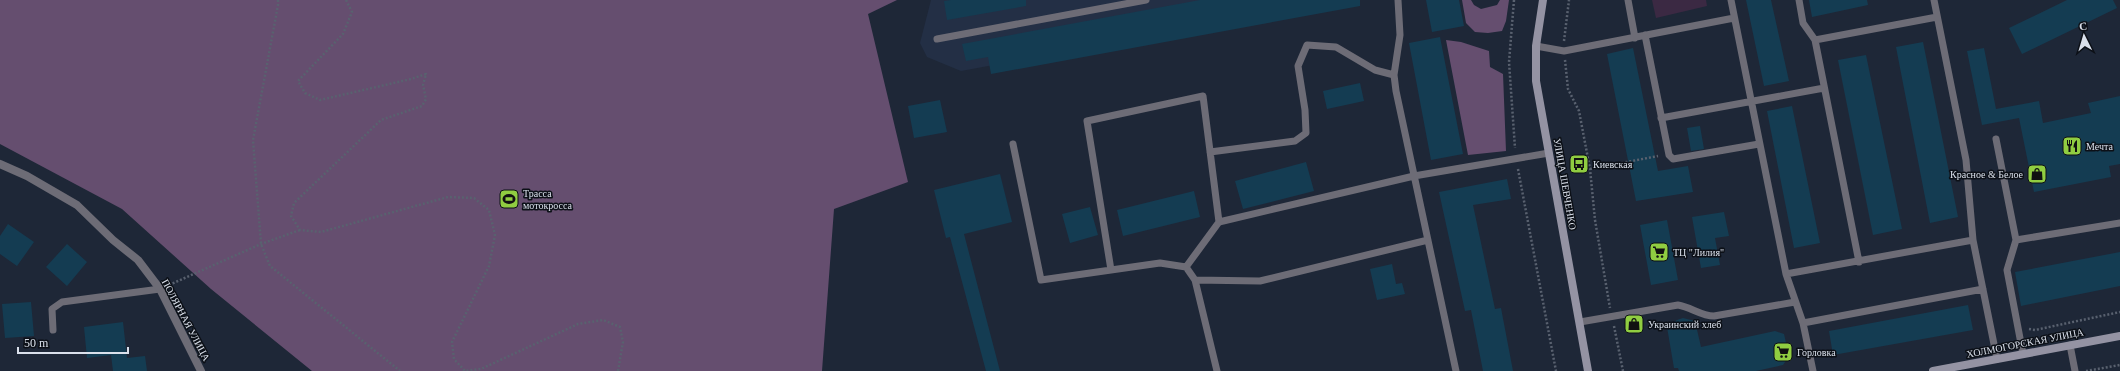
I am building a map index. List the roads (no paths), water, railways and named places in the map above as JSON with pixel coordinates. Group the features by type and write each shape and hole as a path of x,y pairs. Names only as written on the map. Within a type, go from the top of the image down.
{"street":[{"name":"УЛИЦА ШЕВЧЕНКО","path":"1543,0 1536,46 1536,81 1588,371"},
{"name":"ПОЛЯРНАЯ УЛИЦА","path":"0,164 27,176 77,205 113,240 138,260 160,289 201,371"},
{"name":"ХОЛМОГОРСКАЯ УЛИЦА","path":"1933,371 2070,344 2120,336"}],"lane":[{"path":"937,39 1146,0"},
{"path":"1398,0 1400,35 1394,75 1456,371"},
{"path":"1628,0 1635,38"},
{"path":"1731,0 1750,101 1786,274 1803,323 1813,371"},
{"path":"1799,0 1803,23 1815,40 1860,262"},
{"path":"1934,0 1966,160 1973,240 1997,359"},
{"path":"1815,40 1937,16"},
{"path":"1536,46 1564,51 1734,18"},
{"path":"1645,36 1661,118 1669,154 1672,159 1759,144"},
{"path":"1210,152 1295,141 1306,133 1305,110 1298,66 1307,45 1336,48 1375,70 1394,75"},
{"path":"1661,118 1824,88"},
{"path":"1111,270 1087,121 1203,96 1219,222"},
{"path":"1996,139 2016,240 2007,270 2023,354"},
{"path":"1013,144 1041,280 1160,263 1186,266"},
{"path":"1186,266 1219,222 1414,176 1516,158 1549,154"},
{"path":"2016,240 2120,223"},
{"path":"1195,280 1260,281 1428,240"},
{"path":"1786,274 1860,262 1973,240"},
{"path":"1186,266 1195,280 1217,371"},
{"path":"53,330 52,309 62,302 160,289"},
{"path":"1803,323 1983,289"},
{"path":"1580,322 1678,305 1688,306 1706,316 1714,316 1795,302"},
{"path":"2070,344 2075,371"}],"place":[{"name":"Мечта","path":"2072,146"},
{"name":"Киевская","path":"1579,164"},
{"name":"Красное & Белое","path":"2037,174"},
{"name":"Трасса мотокросса","path":"509,199"},
{"name":"ТЦ \"Лилия\"","path":"1659,252"},
{"name":"Украинский хлеб","path":"1634,324"},
{"name":"Горловка","path":"1783,352"}]}
